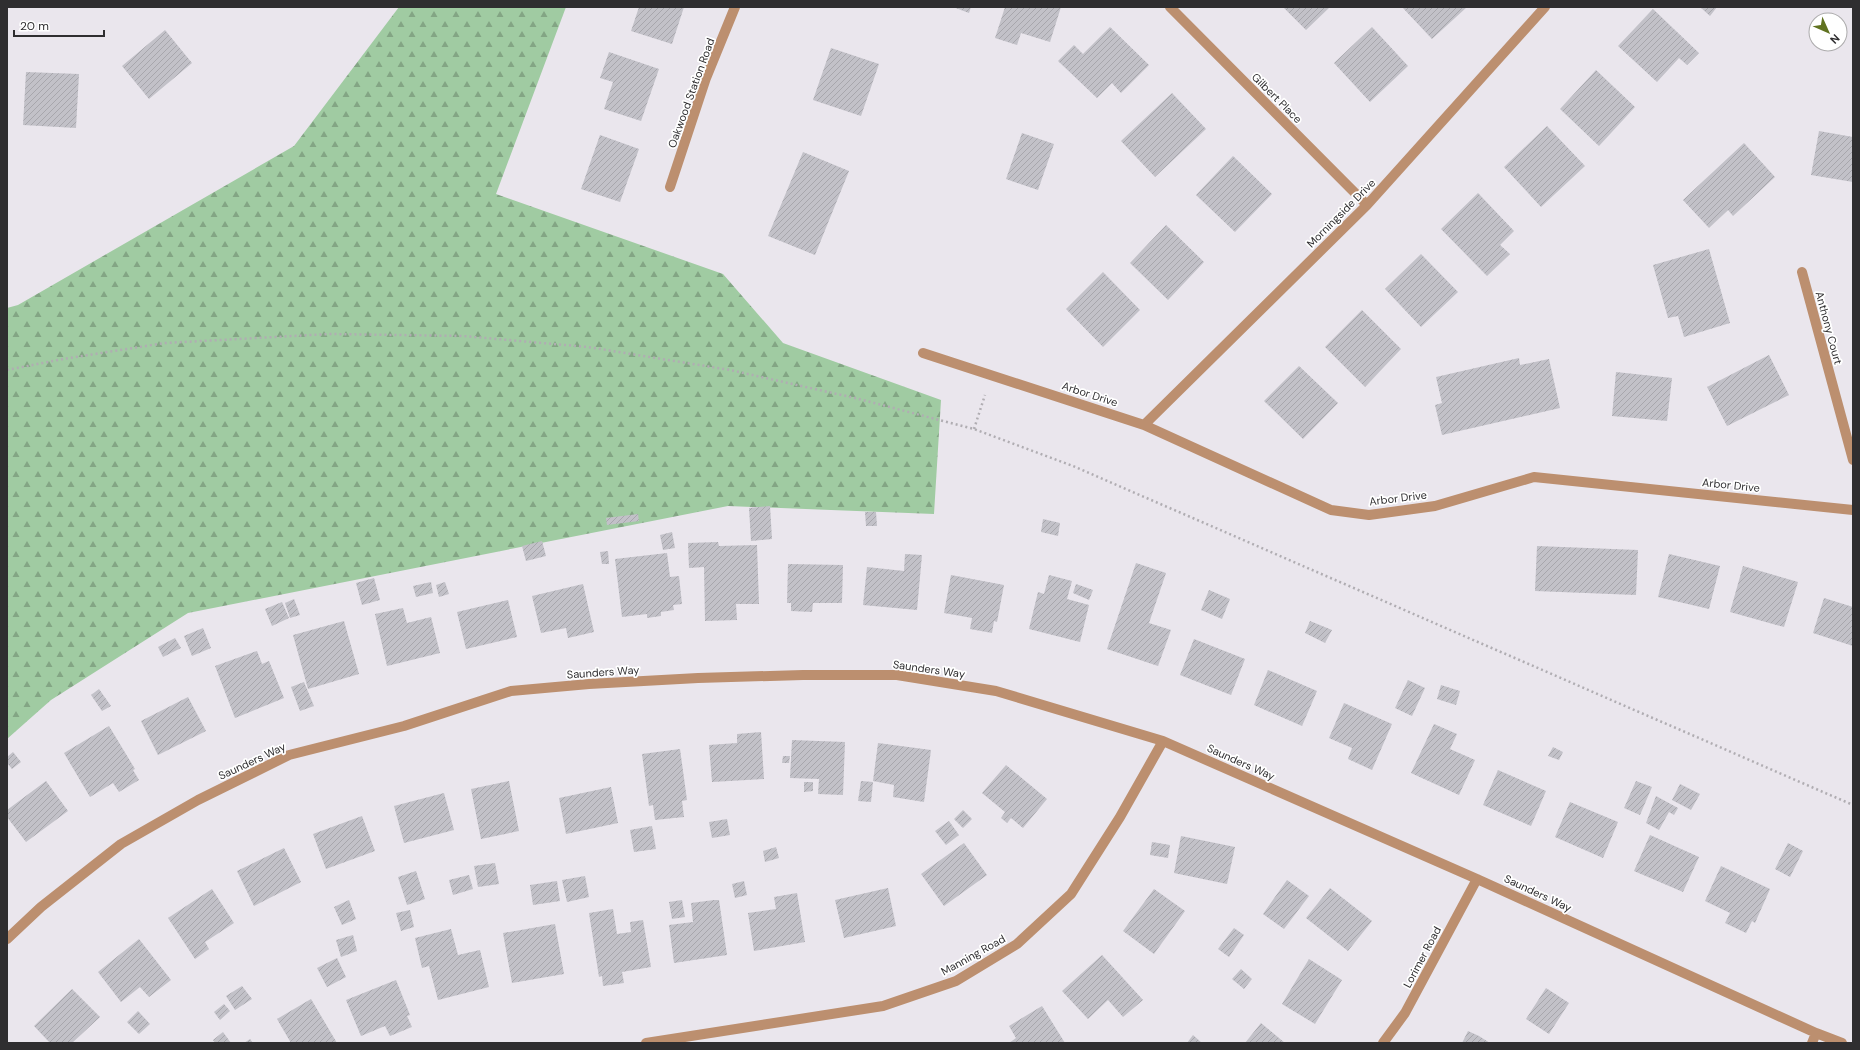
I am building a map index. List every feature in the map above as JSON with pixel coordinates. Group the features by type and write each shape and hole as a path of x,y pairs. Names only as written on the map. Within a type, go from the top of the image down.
{"street":[{"name":"Oakwood Station Road","path":"670,187 706,78 735,7"},
{"name":"Gilbert Place","path":"1170,7 1367,205"},
{"name":"Morningside Drive","path":"1144,425 1367,205 1545,7"},
{"name":"Anthony Court","path":"1802,272 1853,460"},
{"name":"Arbor Drive","path":"923,352 1144,425 1331,510 1369,515 1435,506 1534,477 1853,510"},
{"name":"Saunders Way","path":"7,938 41,907 121,844 198,800 289,755 404,726 511,691 589,684 698,678 803,675 897,675 996,691 1163,741 1477,879 1816,1033 1842,1043"},
{"name":"Manning Road","path":"646,1043 883,1006 956,981 1017,944 1071,894 1120,818 1163,741"},
{"name":"Lorimer Road","path":"1383,1043 1405,1013 1477,879"},
{"path":"1812,1043 1816,1033"}],"path":[{"path":"7,370 62,359 165,343 330,334 463,336 588,346 730,370 855,398 974,429 1073,466 1853,805"},
{"path":"974,429 992,375"}],"green space":[{"path":"399,7 566,7 496,194 723,274 783,343 941,400 934,514 728,506 188,613 51,700 7,739 7,308 18,305 294,146"}],"building":[{"path":"639,7 684,7 672,44 631,31"},
{"path":"953,7 971,7 969,13"},
{"path":"1005,7 1061,7 1050,42 1021,33 1017,45 995,38"},
{"path":"1283,7 1330,7 1306,30"},
{"path":"1402,7 1467,7 1432,39"},
{"path":"1700,7 1717,7 1710,16"},
{"path":"1653,9 1699,53 1687,65 1679,58 1657,82 1618,46"},
{"path":"1110,27 1149,65 1121,93 1112,83 1097,98 1058,61 1074,45 1083,54"},
{"path":"1372,27 1408,66 1370,102 1334,63"},
{"path":"165,30 192,63 149,99 122,66"},
{"path":"831,48 879,64 861,116 813,100"},
{"path":"609,52 659,69 641,121 604,109 613,82 600,78"},
{"path":"1596,70 1635,107 1599,146 1560,109"},
{"path":"26,72 79,74 76,128 23,125"},
{"path":"1172,93 1206,129 1155,177 1121,141"},
{"path":"1547,126 1585,166 1541,207 1504,167"},
{"path":"1819,131 1853,137 1853,182 1811,175"},
{"path":"1022,133 1054,144 1038,190 1006,179"},
{"path":"600,135 639,149 620,202 581,189"},
{"path":"1744,143 1775,177 1733,216 1728,210 1709,228 1683,200"},
{"path":"803,152 849,171 815,255 768,236"},
{"path":"1233,156 1272,194 1235,232 1196,195"},
{"path":"1478,193 1514,231 1500,245 1510,254 1487,276 1441,229"},
{"path":"1166,225 1204,262 1168,300 1130,263"},
{"path":"1709,249 1730,323 1684,337 1678,316 1668,318 1653,265"},
{"path":"1421,254 1458,292 1421,327 1385,289"},
{"path":"1103,272 1140,310 1103,347 1066,309"},
{"path":"1362,310 1401,349 1365,387 1325,347"},
{"path":"1769,355 1789,395 1727,426 1707,387"},
{"path":"1519,358 1520,365 1549,359 1560,408 1442,435 1435,405 1442,403 1436,377"},
{"path":"1299,366 1338,403 1303,439 1264,401"},
{"path":"1616,372 1672,378 1667,421 1612,416"},
{"path":"770,506 772,539 751,541 749,508"},
{"path":"865,512 876,512 877,526 866,526"},
{"path":"638,514 639,521 607,525 606,518"},
{"path":"1043,519 1060,523 1058,536 1041,532"},
{"path":"672,532 675,548 663,550 660,535"},
{"path":"542,541 546,556 526,561 522,546"},
{"path":"718,542 719,546 757,545 759,604 736,604 737,620 705,621 704,567 689,568 688,543"},
{"path":"1537,546 1638,550 1636,595 1535,591"},
{"path":"608,551 609,564 602,564 600,552"},
{"path":"667,553 670,577 679,576 682,604 673,605 674,610 661,612 661,616 647,618 647,614 622,617 615,559"},
{"path":"905,554 922,555 917,610 863,605 867,567 904,571"},
{"path":"1669,554 1720,566 1709,609 1658,597"},
{"path":"1136,563 1166,573 1149,623 1171,630 1158,666 1107,649"},
{"path":"788,564 843,565 842,603 813,603 812,612 791,611 791,603 787,603"},
{"path":"1743,566 1798,582 1784,627 1730,612"},
{"path":"951,575 1004,585 997,622 994,621 992,633 970,629 972,618 944,613"},
{"path":"1049,575 1072,581 1067,599 1089,605 1080,642 1029,629 1038,592 1044,594"},
{"path":"374,578 380,600 362,605 356,583"},
{"path":"431,582 433,593 416,597 413,586"},
{"path":"445,582 449,594 439,597 436,585"},
{"path":"583,584 594,632 568,638 566,628 541,633 532,596"},
{"path":"1076,584 1093,590 1089,600 1073,593"},
{"path":"1209,590 1230,599 1222,619 1201,610"},
{"path":"1824,598 1853,607 1853,646 1813,633"},
{"path":"294,599 300,615 290,618 285,603"},
{"path":"508,600 517,637 466,649 457,612"},
{"path":"282,602 289,618 272,626 265,609"},
{"path":"403,608 407,623 431,617 440,653 387,666 375,614"},
{"path":"344,621 359,674 308,689 293,635"},
{"path":"1310,621 1332,630 1325,643 1305,633"},
{"path":"203,628 211,648 192,656 184,636"},
{"path":"175,638 181,648 163,657 158,647"},
{"path":"1194,639 1245,659 1231,695 1180,675"},
{"path":"257,651 262,664 269,661 284,698 235,718 215,666"},
{"path":"1268,670 1317,691 1302,726 1254,705"},
{"path":"1408,680 1425,688 1412,716 1395,708"},
{"path":"304,682 314,706 300,711 291,687"},
{"path":"1441,685 1460,691 1456,705 1437,699"},
{"path":"99,689 111,706 102,711 91,695"},
{"path":"188,697 206,731 158,755 141,721"},
{"path":"1344,703 1392,724 1372,770 1348,759 1352,748 1329,738"},
{"path":"1434,724 1457,734 1450,749 1475,760 1459,795 1411,773"},
{"path":"109,726 135,769 133,770 139,780 119,792 113,783 90,797 64,753"},
{"path":"761,732 764,779 712,782 709,745 737,743 737,734"},
{"path":"792,740 845,742 843,795 818,794 819,779 790,778"},
{"path":"878,743 931,750 924,802 893,797 894,785 873,781"},
{"path":"1553,747 1563,752 1559,760 1548,756"},
{"path":"680,749 687,800 682,801 684,817 655,820 653,805 649,806 642,754"},
{"path":"13,752 21,762 12,769 7,763 7,757"},
{"path":"783,756 790,756 789,763 782,763"},
{"path":"1006,765 1047,799 1023,828 1011,818 1007,823 1001,818 1005,812 982,793"},
{"path":"1498,770 1546,791 1531,826 1483,805"},
{"path":"46,781 68,811 26,842 7,817 7,810"},
{"path":"509,781 519,831 481,839 471,789"},
{"path":"861,781 873,782 871,802 858,801"},
{"path":"1636,781 1652,787 1640,815 1624,808"},
{"path":"804,782 813,782 813,791 804,792"},
{"path":"1680,784 1700,794 1691,810 1672,800"},
{"path":"611,787 618,823 566,834 559,798"},
{"path":"444,793 454,830 404,843 394,806"},
{"path":"1656,796 1678,808 1674,815 1669,812 1659,830 1646,823"},
{"path":"1570,802 1618,822 1603,858 1555,837"},
{"path":"963,810 972,819 963,828 954,819"},
{"path":"362,816 375,851 326,869 313,834"},
{"path":"727,819 730,835 712,838 709,822"},
{"path":"949,821 959,835 946,845 935,831"},
{"path":"652,826 656,849 634,852 630,830"},
{"path":"1650,835 1699,857 1683,892 1634,871"},
{"path":"1181,836 1235,847 1227,884 1174,873"},
{"path":"1152,842 1170,845 1168,858 1150,855"},
{"path":"964,843 987,875 944,906 921,874"},
{"path":"1788,843 1803,851 1790,877 1775,869"},
{"path":"776,847 779,858 765,862 763,851"},
{"path":"284,848 301,882 254,906 237,871"},
{"path":"495,863 499,884 478,887 474,866"},
{"path":"1721,866 1770,889 1755,923 1752,921 1746,933 1725,923 1730,913 1705,901"},
{"path":"416,871 425,899 407,905 398,877"},
{"path":"469,875 473,889 453,895 449,880"},
{"path":"585,876 589,897 567,902 562,880"},
{"path":"1287,880 1309,896 1284,929 1263,914"},
{"path":"557,881 560,901 533,905 530,885"},
{"path":"744,881 747,895 735,898 732,884"},
{"path":"888,888 896,926 844,938 835,900"},
{"path":"1330,888 1372,921 1348,951 1306,918"},
{"path":"212,889 234,923 205,942 209,949 195,959 168,918"},
{"path":"1154,889 1185,911 1154,954 1123,931"},
{"path":"797,893 805,942 754,951 748,913 776,909 774,897"},
{"path":"349,900 356,919 342,925 334,907"},
{"path":"682,900 685,917 672,919 669,902"},
{"path":"719,900 727,955 674,963 669,925 693,922 691,903"},
{"path":"613,909 617,934 631,932 630,922 643,920 651,967 622,972 624,983 603,986 602,976 599,977 589,913"},
{"path":"410,910 414,927 401,931 396,913"},
{"path":"555,924 564,974 512,983 503,933"},
{"path":"1234,928 1244,935 1229,957 1218,949"},
{"path":"451,929 458,955 480,950 489,987 438,1000 429,966 422,968 415,938"},
{"path":"353,935 357,951 341,957 336,940"},
{"path":"139,939 171,980 149,997 140,987 121,1002 98,972"},
{"path":"1102,955 1143,1000 1123,1017 1108,1000 1088,1019 1062,991"},
{"path":"337,958 346,977 327,987 317,968"},
{"path":"1309,959 1342,980 1315,1024 1282,1004"},
{"path":"1241,969 1252,979 1244,989 1232,979"},
{"path":"396,980 410,1015 407,1016 412,1027 390,1036 385,1026 361,1036 346,1000"},
{"path":"242,986 252,999 235,1010 226,996"},
{"path":"1546,988 1569,1003 1549,1034 1526,1019"},
{"path":"72,989 100,1017 72,1043 50,1043 34,1026"},
{"path":"311,999 337,1043 291,1043 277,1019"},
{"path":"224,1004 230,1011 220,1020 214,1012"},
{"path":"1042,1006 1065,1043 1009,1043 1016,1038 1009,1026"},
{"path":"138,1011 150,1024 139,1034 127,1022"},
{"path":"1261,1023 1285,1043 1245,1043"},
{"path":"1468,1031 1479,1036 1490,1043 1462,1043"},
{"path":"223,1032 231,1043 215,1043 213,1040"},
{"path":"1193,1035 1202,1043 1187,1043"},
{"path":"250,1039 253,1043 244,1043"}]}
